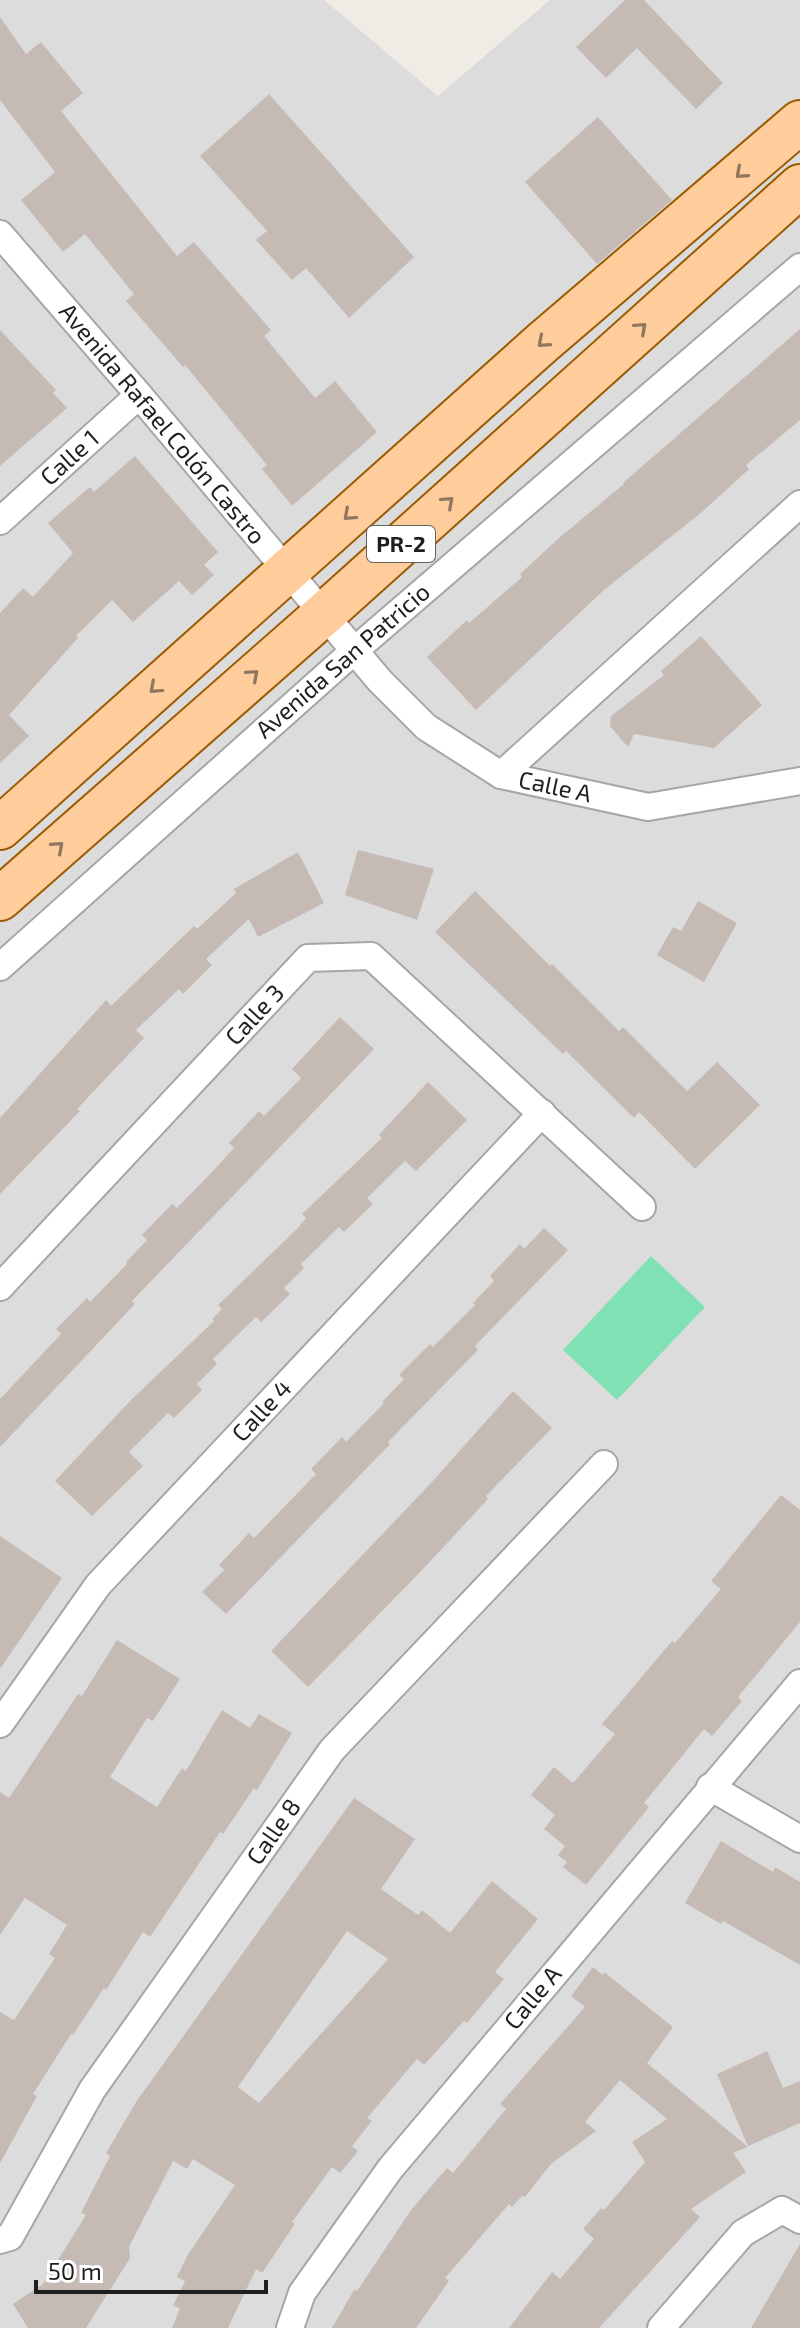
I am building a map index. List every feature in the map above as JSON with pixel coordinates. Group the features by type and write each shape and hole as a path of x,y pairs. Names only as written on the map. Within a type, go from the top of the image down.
{"main road":[{"name":"PR-2","path":"0,828 542,343 800,122"},
{"name":"PR-2","path":"0,899 324,614 800,186"}],"street":[{"name":"Avenida Rafael Colón Castro","path":"0,234 324,614"},
{"name":"Avenida San Patricio","path":"0,967 355,650 800,267"},
{"name":"Calle 1","path":"0,521 139,395"},
{"path":"501,775 800,504"},
{"name":"Calle A","path":"324,614 380,681 426,727 501,775 648,807 800,781"},
{"name":"Calle 3","path":"0,1287 308,958 371,956 642,1207"},
{"name":"Calle 4","path":"0,1724 98,1585 542,1113"},
{"name":"Calle 8","path":"0,2240 10,2237 92,2090 332,1750 604,1464"},
{"name":"Calle A","path":"290,2328 302,2293 390,2169 800,1683"},
{"path":"710,1787 800,1839"},
{"path":"661,2328 743,2233 782,2210 800,2220"}],"shaded area":[{"path":"0,0 324,0 438,96 550,0 800,0 800,2328 0,2328"}],"green space":[{"path":"651,1256 705,1307 617,1400 563,1350"}],"building":[{"path":"625,0 644,0 723,83 696,109 637,48 606,78 576,47"},
{"path":"0,17 26,54 41,42 83,93 61,111 177,256 194,242 271,330 264,336 315,398 335,381 377,432 292,506 262,469 267,465 185,365 183,367 126,301 134,294 85,234 63,252 21,200 55,172 0,100"},
{"path":"269,94 414,257 349,318 306,268 292,280 256,240 267,231 200,156"},
{"path":"598,117 672,200 597,264 525,182"},
{"path":"800,329 800,420 746,465 749,469 702,512 604,590 476,710 427,657 467,620 469,623 522,577 520,574 559,538"},
{"path":"0,330 56,390 53,393 67,408 0,466"},
{"path":"135,456 218,552 204,565 214,575 192,595 179,581 133,622 112,600 76,636 78,638 9,715 29,736 0,763 0,613 23,588 33,597 73,553 48,523 90,487 94,492"},
{"path":"701,636 762,705 714,748 634,734 628,747 610,726 611,716 664,675 661,671"},
{"path":"358,850 434,869 417,920 345,895"},
{"path":"298,852 324,903 258,937 249,919 206,959 212,965 183,994 179,989 136,1030 144,1038 77,1109 80,1111 0,1194 0,1118 106,1000 111,1006 194,926 197,929 236,893 234,889"},
{"path":"475,891 550,966 552,964 619,1031 623,1027 687,1091 717,1062 760,1105 695,1169 639,1112 634,1118 566,1051 563,1054 435,932"},
{"path":"698,901 737,923 704,982 657,955 673,927 681,931"},
{"path":"340,1017 374,1049 132,1301 135,1304 0,1447 0,1399 61,1334 56,1329 87,1298 90,1302 127,1264 147,1240 142,1235 172,1204 177,1208 213,1171 234,1148 229,1143 259,1111 264,1116 301,1078 292,1069"},
{"path":"428,1082 467,1120 416,1171 405,1161 367,1198 373,1204 344,1232 339,1227 301,1264 304,1268 284,1288 290,1294 261,1322 256,1317 213,1359 217,1364 197,1384 202,1390 174,1418 168,1413 129,1452 143,1466 92,1516 55,1481 131,1400 214,1321 212,1319 222,1309 218,1305 297,1229 306,1218 302,1214 382,1138 379,1135"},
{"path":"544,1228 568,1250 475,1346 478,1350 388,1442 390,1444 226,1614 202,1592 224,1570 219,1565 249,1533 254,1538 316,1474 311,1469 342,1437 346,1442 384,1403 404,1379 399,1375 430,1344 433,1347 475,1305 473,1303 494,1281 490,1276 520,1244 524,1249"},
{"path":"513,1391 552,1428 486,1496 488,1499 425,1567 308,1687 271,1651 431,1483"},
{"path":"781,1495 800,1510 800,1622 738,1697 742,1701 712,1736 704,1729 644,1803 649,1807 586,1885 563,1867 567,1862 558,1855 565,1846 544,1829 555,1815 531,1795 554,1767 573,1783 615,1734 602,1724 721,1589 711,1581"},
{"path":"0,1536 62,1578 0,1669"},
{"path":"117,1640 180,1679 153,1721 147,1718 110,1777 157,1807 182,1768 186,1771 222,1710 250,1728 259,1714 292,1733 257,1790 254,1788 223,1834 220,1832 150,1937 143,1932 106,1990 104,1988 71,2034 33,2094 37,2096 0,2163 0,2012 14,2020 55,1958 49,1954 67,1925 25,1898 0,1935 0,1792 9,1798 78,1694 82,1696"},
{"path":"354,1798 415,1839 381,1889 418,1915 422,1910 450,1933 492,1881 538,1919 495,1972 504,1979 467,2023 464,2021 424,2065 417,2059 367,2118 372,2121 352,2146 358,2151 340,2173 332,2167 292,2222 295,2224 262,2273 256,2269 228,2328 172,2328 180,2308 173,2306 185,2281 177,2277 187,2256 235,2185 193,2159 187,2169 173,2161 129,2247 130,2258 86,2328 28,2328 13,2304 43,2284 86,2215 81,2213 110,2156 106,2153 136,2102","holes":["347,1931 388,1959 259,2103 238,2087"]},
{"path":"721,1841 773,1872 775,1867 800,1882 800,1965 685,1903"},
{"path":"593,1967 603,1975 604,1972 673,2027 647,2063 748,2147 733,2153 746,2172 691,2209 700,2217 599,2328 509,2328 552,2272 560,2279 594,2239 583,2229 601,2208 604,2210 645,2162 632,2142 667,2119 620,2080 585,2122 596,2131 551,2164 525,2197 522,2196 512,2207 509,2204 445,2278 449,2281 416,2328 332,2328 354,2290 357,2291 411,2210 447,2168 453,2173 506,2109 500,2104 585,2007 571,1996"},
{"path":"767,2051 783,2088 800,2081 800,2123 748,2146 717,2074"},
{"path":"800,2244 800,2328 751,2328"}]}
